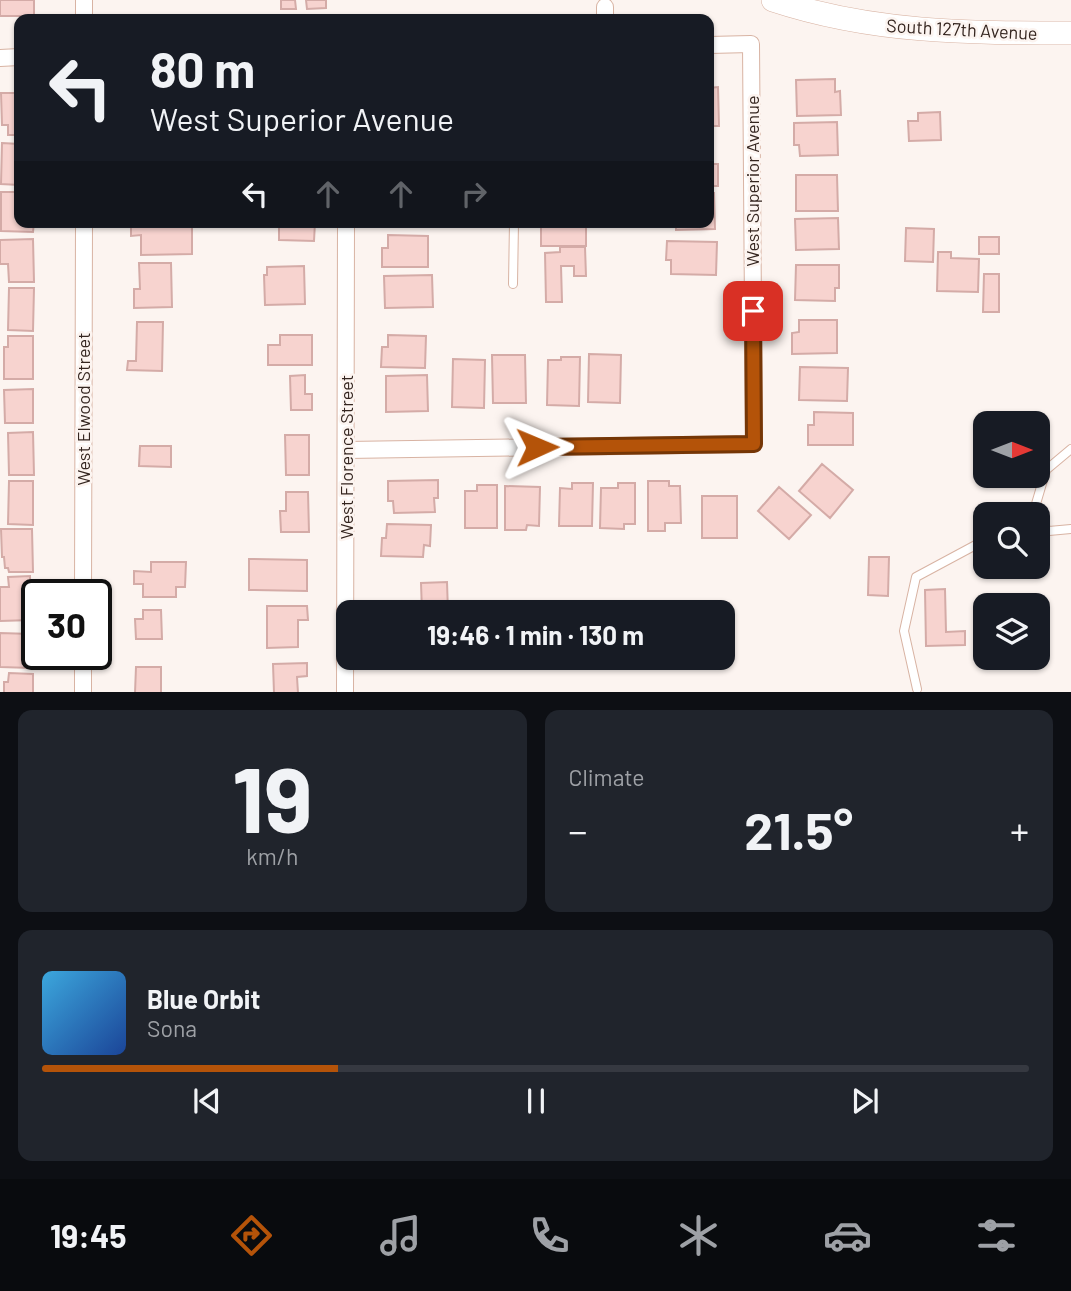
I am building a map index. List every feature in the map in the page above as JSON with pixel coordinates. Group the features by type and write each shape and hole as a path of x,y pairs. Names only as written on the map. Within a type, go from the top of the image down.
{"street":[{"name":"South 127th Avenue","path":"773,0 858,23 900,28 984,33 1071,33"},
{"name":"West Superior Avenue","path":"347,450 754,444 751,44 714,45"},
{"name":"West Elwood Street","path":"83,579 84,228"},
{"name":"West Florence Street","path":"345,692 346,228"},
{"path":"83,670 83,692"}],"lane":[{"path":"513,284 514,228"},
{"path":"1037,502 1046,470 1071,449"},
{"path":"1050,531 1071,529"},
{"path":"917,690 904,631 916,577 973,546"}],"building":[{"path":"0,0 34,0 34,14 0,16"},
{"path":"281,0 295,0 296,9 281,9"},
{"path":"306,0 326,0 326,8 307,9"},
{"path":"835,79 835,92 840,91 841,115 797,116 796,80"},
{"path":"714,87 718,87 719,126 714,126"},
{"path":"1,93 14,93 14,135 8,135 8,125 2,125"},
{"path":"940,112 941,140 909,141 908,121 918,121 918,113"},
{"path":"837,122 838,155 800,156 799,145 794,145 794,123"},
{"path":"2,143 14,144 14,185 1,184"},
{"path":"714,164 718,164 718,186 714,186"},
{"path":"796,175 837,175 838,211 796,211"},
{"path":"1,192 14,192 14,228 33,228 33,232 1,231"},
{"path":"714,193 715,229 676,230 714,228"},
{"path":"838,218 839,249 796,250 795,219"},
{"path":"131,228 192,228 192,254 141,255 141,235 131,236"},
{"path":"279,228 315,228 314,241 279,240"},
{"path":"541,228 586,228 586,246 541,246"},
{"path":"906,228 934,229 933,262 905,261"},
{"path":"388,235 428,236 428,267 382,267 382,248 388,248"},
{"path":"979,237 999,237 999,254 979,254"},
{"path":"33,239 34,282 9,282 8,264 0,264 0,240"},
{"path":"667,241 717,242 716,275 671,274 671,260 666,260"},
{"path":"560,247 585,247 586,276 574,276 574,266 561,266 562,302 546,302 545,253 560,252"},
{"path":"938,252 951,252 951,258 979,259 978,292 937,291"},
{"path":"139,263 171,263 172,307 134,308 134,289 140,289"},
{"path":"796,265 839,265 839,288 835,288 835,301 795,300"},
{"path":"304,266 305,304 265,305 264,275 267,275 267,267"},
{"path":"984,274 999,274 999,312 983,312"},
{"path":"432,275 433,307 385,308 384,276"},
{"path":"9,288 34,288 33,331 8,330"},
{"path":"799,320 837,320 837,353 792,354 792,333 799,332"},
{"path":"137,322 163,322 162,371 127,370 128,361 136,361"},
{"path":"280,335 312,335 312,365 268,365 268,345 280,345"},
{"path":"388,335 426,336 425,368 381,367 382,347 388,347"},
{"path":"8,336 33,336 33,379 4,379 4,347 8,347"},
{"path":"589,354 621,355 620,403 588,402"},
{"path":"492,355 525,355 526,403 493,403"},
{"path":"561,357 580,357 579,406 547,405 548,360 561,360"},
{"path":"453,359 485,360 484,408 452,407"},
{"path":"800,367 848,368 847,401 799,400"},
{"path":"305,375 305,394 312,394 312,410 291,410 290,376"},
{"path":"427,375 428,411 386,412 386,376"},
{"path":"33,389 33,423 5,423 4,390"},
{"path":"814,412 853,413 853,445 808,445 808,425 814,425"},
{"path":"33,432 34,475 9,475 8,433"},
{"path":"285,435 309,435 309,475 286,475"},
{"path":"140,446 171,446 171,467 139,466"},
{"path":"822,464 853,490 830,518 799,491"},
{"path":"438,480 438,498 434,498 435,512 394,513 393,501 388,501 388,481"},
{"path":"9,481 33,481 33,525 8,524"},
{"path":"648,481 669,481 669,486 680,486 681,523 665,523 665,531 648,531"},
{"path":"572,483 593,483 592,526 559,526 560,488 572,489"},
{"path":"618,483 635,483 635,524 624,524 624,529 600,528 601,488 618,488"},
{"path":"477,485 497,485 497,528 465,528 465,491 477,491"},
{"path":"505,486 540,487 539,526 527,525 526,530 505,530"},
{"path":"779,487 811,515 789,539 758,511"},
{"path":"286,492 308,492 309,532 281,532 280,511 286,511"},
{"path":"702,496 737,496 737,538 702,538"},
{"path":"387,524 431,525 430,546 424,545 423,557 381,556 382,538 386,538"},
{"path":"1,529 32,529 33,572 9,572 8,568 5,568"},
{"path":"869,557 889,557 888,596 868,595"},
{"path":"249,559 307,560 307,591 249,590"},
{"path":"151,562 186,562 185,587 176,587 176,597 143,597 143,584 134,584 134,571 151,572"},
{"path":"30,576 30,579 21,579 21,620 0,621 0,587 9,587 8,577"},
{"path":"447,582 448,600 422,600 421,583"},
{"path":"945,589 946,632 965,631 965,645 926,646 925,590"},
{"path":"267,606 307,606 308,620 298,620 298,647 267,648"},
{"path":"143,610 161,610 162,639 136,639 135,619 143,619"},
{"path":"0,633 21,634 21,668 0,667"},
{"path":"307,663 307,676 297,677 298,692 274,692 273,664"},
{"path":"136,667 161,667 161,692 135,692"},
{"path":"9,673 33,674 33,692 4,692 4,682 8,682"}],"route":[{"path":"537,447 754,444 753,311"}]}
